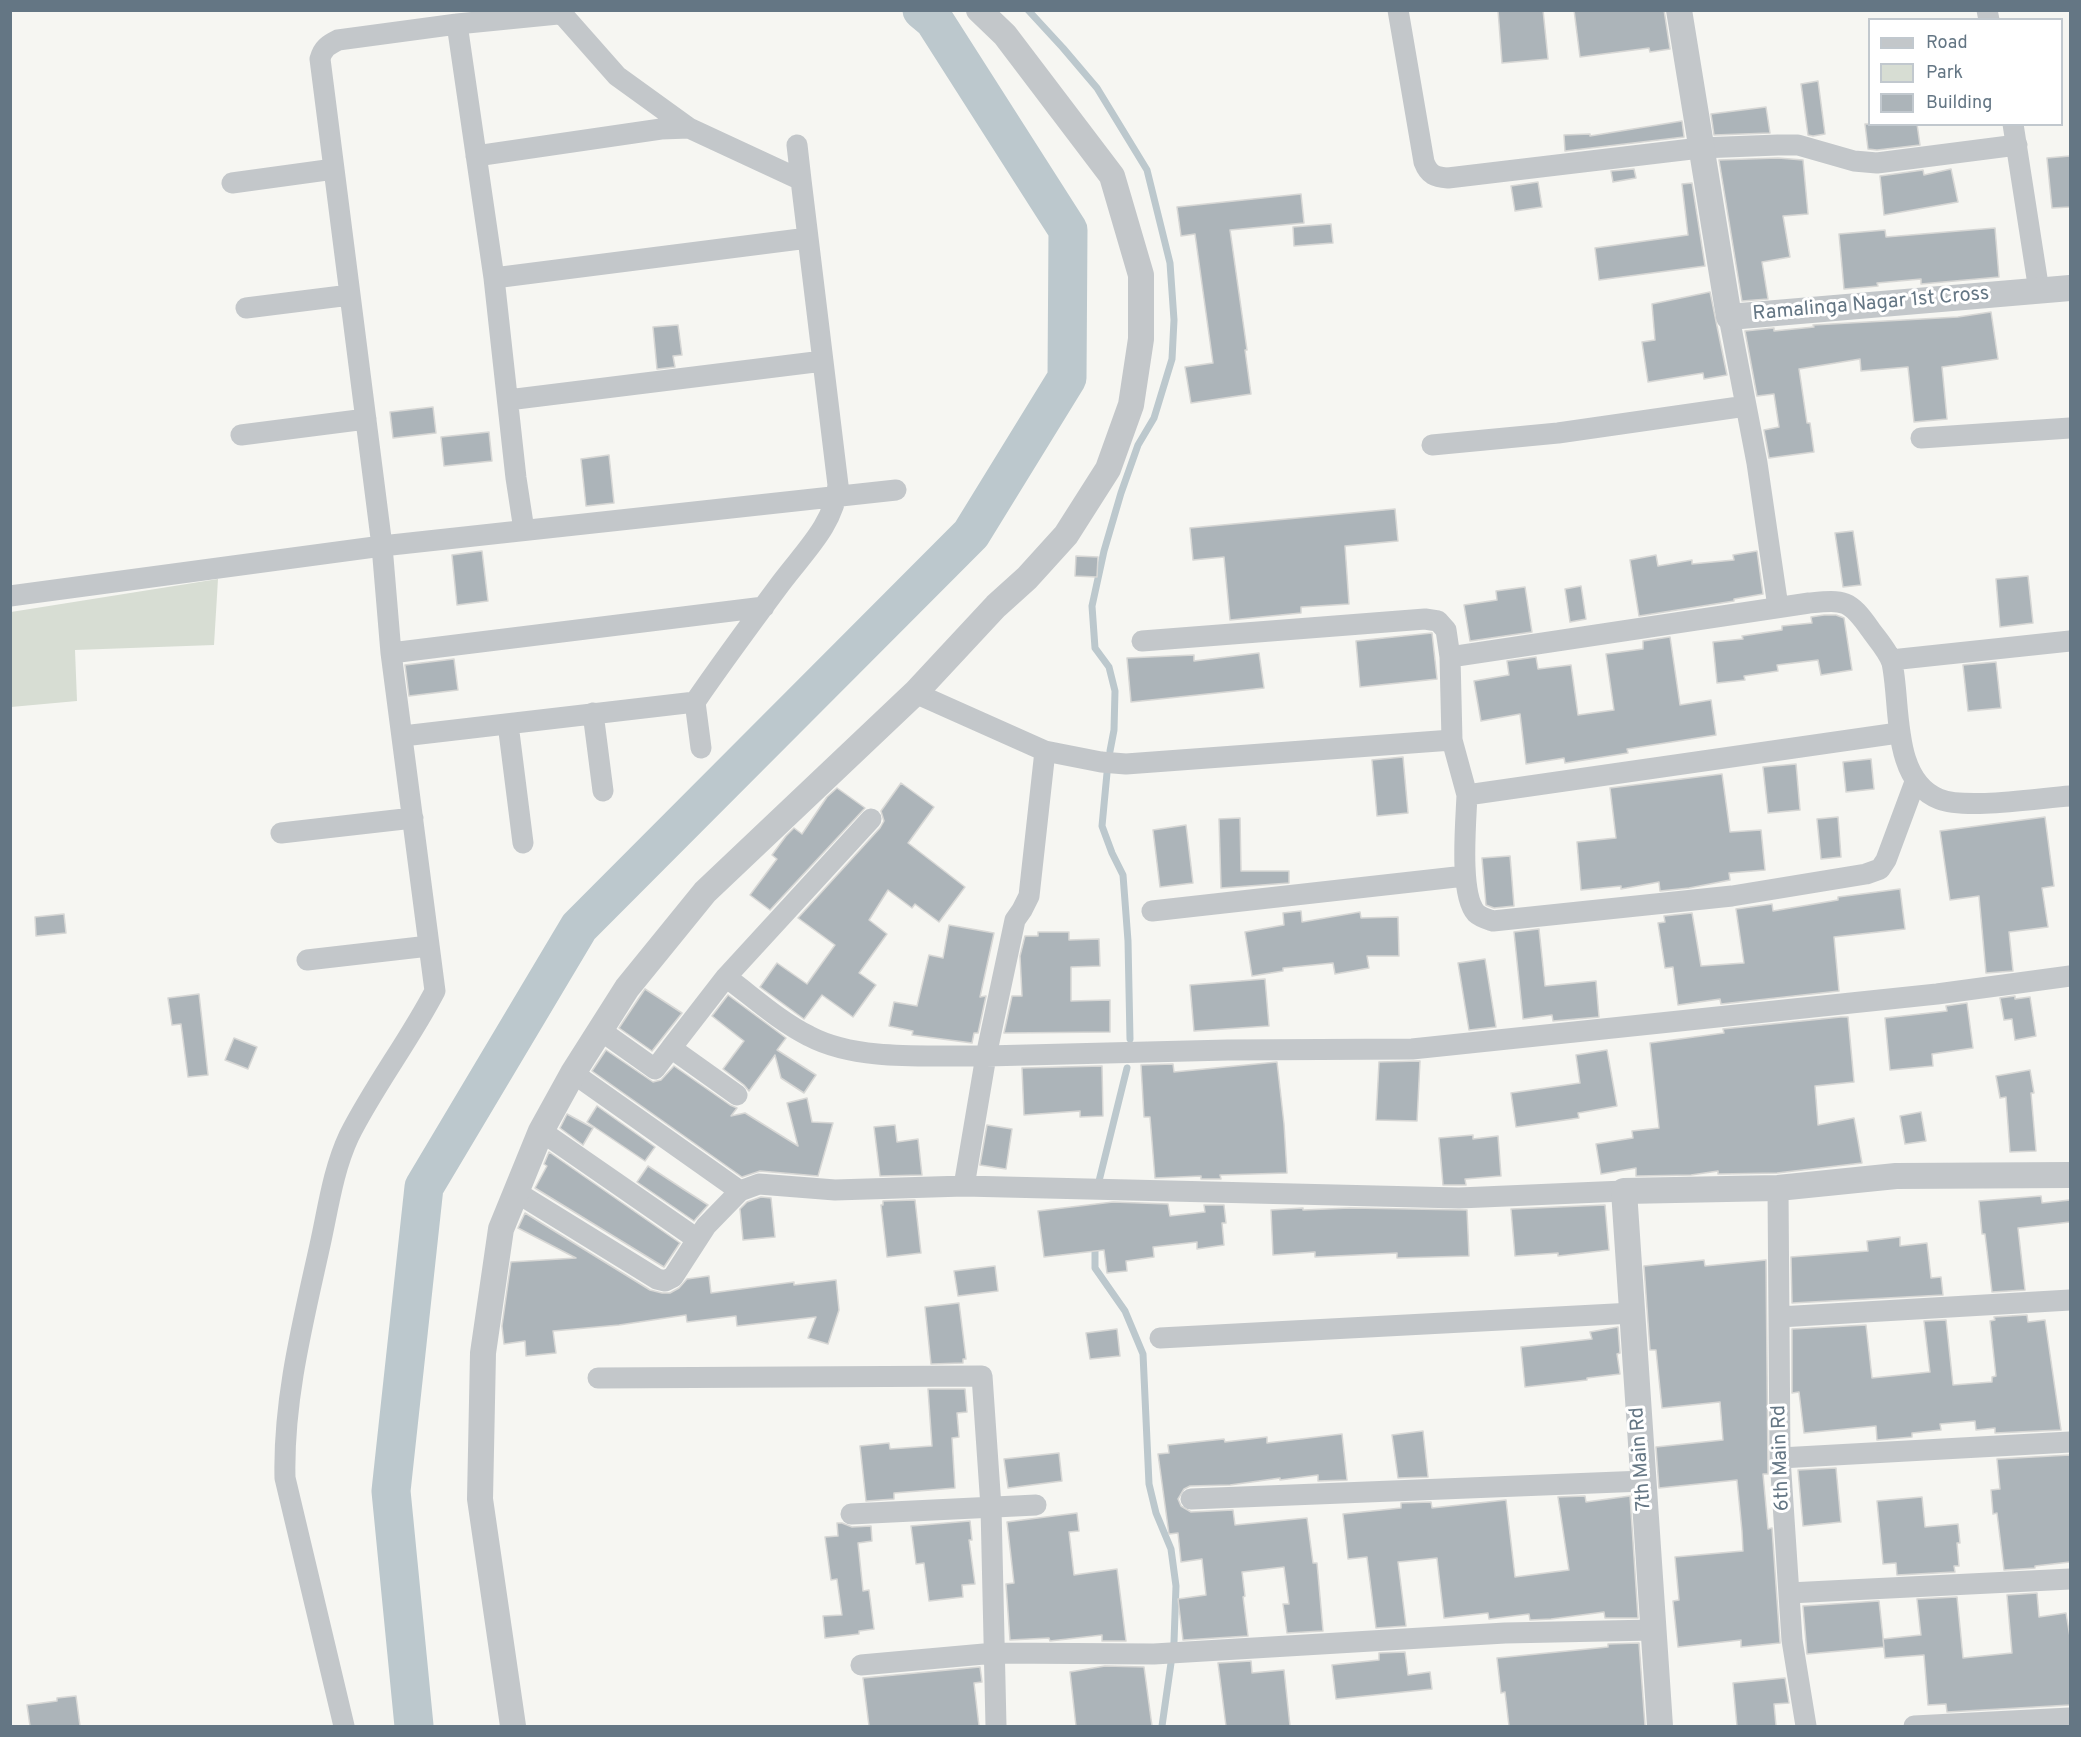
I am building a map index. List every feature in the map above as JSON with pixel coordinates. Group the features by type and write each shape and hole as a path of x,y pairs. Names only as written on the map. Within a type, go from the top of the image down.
{"street":[{"path":"1398,10 1424,162 1428,172 1436,177 1454,178 1700,148 1798,145 1854,161 1877,163 2015,135 2039,291"},
{"name":"Ramalinga Nagar 1st Cross","path":"1679,10 1729,317 2070,288"},
{"path":"344,1726 287,1488 284,1441 293,1378 335,1174 349,1137 435,991 391,653 382,546 320,59 323,50 338,40 550,14 564,16 617,76 689,128 801,180"},
{"path":"513,1726 480,1499 483,1353 501,1229 541,1131 573,1073 627,988 705,892 915,693 1066,535 1108,469 1131,405 1141,339 1141,274 1112,176 1005,35 986,14"},
{"path":"457,24 494,278 524,530"},
{"path":"476,156 661,129 689,128"},
{"path":"701,748 694,702 782,581 810,547 829,518 837,496 838,485 824,361 797,145"},
{"path":"232,183 334,170"},
{"path":"494,278 808,238"},
{"path":"246,308 350,295"},
{"path":"1729,317 1757,463 1778,607"},
{"path":"508,400 824,361"},
{"path":"1432,445 1558,433 1746,406"},
{"path":"241,435 366,419"},
{"path":"1921,438 2070,428"},
{"path":"10,596 382,546 896,490"},
{"path":"1450,657 1778,607 1828,601 1845,603 1856,608 1891,660 1899,733 1915,782 1938,799 1966,804 2070,796"},
{"path":"391,653 764,607"},
{"path":"1142,641 1425,620 1438,621 1446,630 1450,657 1452,740 1467,795 1465,876 1471,906 1478,915 1493,921 1732,896 1866,874 1880,868 1886,860 1915,782"},
{"path":"1891,660 2070,641"},
{"path":"915,693 1044,751 1101,762 1126,764 1452,740"},
{"path":"403,736 694,702"},
{"path":"593,713 603,791"},
{"path":"508,724 523,843"},
{"path":"1467,795 1899,733"},
{"path":"964,1186 986,1056 1015,920 1029,896 1044,751"},
{"path":"281,833 413,818"},
{"path":"600,1030 655,1069 726,977 871,819"},
{"path":"1152,911 1465,876"},
{"path":"308,960 429,946"},
{"path":"726,977 796,1029 829,1045 871,1054 986,1056 1228,1050 1412,1049 1937,994 2070,976"},
{"path":"671,1048 737,1095"},
{"path":"573,1073 740,1191"},
{"path":"541,1131 698,1239"},
{"path":"516,1192 665,1281 673,1277 705,1226 740,1191 759,1184 835,1190 964,1186 1459,1198 1624,1191 1778,1188 1896,1176 2070,1175"},
{"name":"6th Main Rd","path":"1778,1188 1780,1458 1792,1640 1806,1726"},
{"name":"7th Main Rd","path":"1624,1191 1660,1726"},
{"path":"1779,1317 2070,1300"},
{"path":"1160,1338 1633,1313"},
{"path":"598,1377 982,1376 991,1507 996,1726"},
{"path":"1780,1458 2070,1442"},
{"path":"1191,1499 1644,1481"},
{"path":"851,1514 1036,1505"},
{"path":"1789,1593 2070,1579"},
{"path":"861,1665 995,1653 1183,1653 1505,1633 1654,1630"},
{"path":"1914,1726 2070,1718"}],"green space":[{"path":"218,579 214,645 75,650 77,701 11,707 11,612"}],"building":[{"path":"1498,10 1543,10 1548,59 1502,63"},
{"path":"1574,10 1664,10 1670,49 1650,52 1649,48 1580,57"},
{"path":"1818,81 1825,134 1813,136 1808,135 1801,84"},
{"path":"1766,107 1770,133 1714,135 1711,114"},
{"path":"1682,121 1684,137 1565,151 1564,135 1590,134 1590,136"},
{"path":"1865,124 1868,126 1917,126 1920,145 1868,149"},
{"path":"2070,156 2070,207 2052,208 2047,158"},
{"path":"1778,158 1803,160 1808,214 1783,216 1790,257 1762,262 1768,299 1742,301 1719,160"},
{"path":"1634,169 1636,178 1613,182 1611,171"},
{"path":"1951,169 1958,202 1884,215 1880,176 1923,170 1924,175"},
{"path":"1538,182 1542,207 1515,211 1511,186"},
{"path":"1692,183 1705,266 1599,280 1595,248 1688,235 1682,184"},
{"path":"1301,194 1304,223 1230,230 1251,394 1191,403 1185,367 1213,363 1195,234 1181,236 1177,207"},
{"path":"1331,224 1333,243 1294,246 1293,227"},
{"path":"1995,228 1999,277 1921,284 1921,279 1844,289 1839,234 1885,230 1886,237"},
{"path":"1710,292 1727,375 1704,379 1703,373 1648,382 1642,342 1655,340 1652,304"},
{"path":"1991,312 1998,359 1942,367 1947,419 1914,422 1908,367 1861,371 1860,359 1799,369 1814,452 1769,458 1764,430 1779,427 1774,394 1757,396 1745,331 1774,328 1774,331 1814,327 1813,325 1958,317"},
{"path":"678,325 682,355 673,356 675,367 657,369 653,327"},
{"path":"433,407 436,433 393,438 390,412"},
{"path":"489,432 492,461 444,466 441,437"},
{"path":"609,455 614,503 586,506 581,459"},
{"path":"1395,509 1398,541 1345,546 1349,604 1301,607 1301,613 1230,620 1224,557 1193,560 1190,528"},
{"path":"1853,531 1861,585 1843,587 1835,533"},
{"path":"482,551 488,601 457,605 452,555"},
{"path":"1757,551 1763,594 1734,599 1734,601 1639,616 1630,560 1656,555 1658,566 1692,560 1692,564 1734,560 1733,555"},
{"path":"1076,556 1098,557 1097,577 1075,576"},
{"path":"2028,576 2033,623 2000,627 1996,579"},
{"path":"1581,586 1586,619 1570,622 1565,589"},
{"path":"1525,587 1532,632 1470,641 1464,605 1497,600 1496,591"},
{"path":"1824,615 1844,618 1852,670 1821,675 1818,660 1777,665 1778,671 1744,676 1745,680 1717,683 1713,642 1743,639 1742,636 1782,630 1782,626 1812,623 1811,617"},
{"path":"1432,633 1437,679 1360,687 1356,641"},
{"path":"1670,637 1680,705 1711,700 1716,735 1627,749 1628,753 1565,763 1564,758 1526,764 1520,714 1481,721 1474,681 1509,675 1507,661 1536,657 1538,669 1571,665 1578,715 1614,710 1606,654 1643,649 1643,641"},
{"path":"1259,653 1264,688 1131,702 1127,658 1194,655 1194,661"},
{"path":"454,659 458,690 409,696 405,665"},
{"path":"1996,662 2001,708 1968,711 1963,665"},
{"path":"1403,757 1408,813 1377,816 1372,760"},
{"path":"1871,759 1874,789 1846,792 1843,762"},
{"path":"1796,764 1800,810 1768,813 1763,767"},
{"path":"1722,774 1730,832 1761,830 1765,870 1729,873 1730,880 1689,888 1660,891 1659,882 1621,889 1621,886 1581,890 1577,842 1616,838 1610,788"},
{"path":"901,783 934,807 908,843 965,887 939,922 915,904 912,908 888,890 869,920 887,934 859,973 876,985 853,1017 822,995 804,1019 760,987 777,963 807,984 835,945 798,918 880,828 884,821 881,811"},
{"path":"837,788 865,808 770,910 750,895 777,859 772,855 786,836 794,828 802,834 827,797"},
{"path":"1838,817 1841,857 1821,859 1817,819"},
{"path":"2045,817 2054,886 2042,888 2048,927 2009,932 2013,971 1986,973 1979,896 1950,900 1940,831"},
{"path":"1240,818 1241,871 1289,871 1289,883 1221,888 1219,819"},
{"path":"1186,825 1193,883 1160,887 1153,830"},
{"path":"1510,856 1514,906 1494,908 1486,905 1482,858"},
{"path":"1900,889 1905,929 1834,937 1839,991 1721,1004 1720,999 1678,1005 1673,967 1665,968 1658,923 1665,922 1664,916 1692,913 1701,966 1744,963 1736,909 1772,904 1773,911 1838,900 1838,897"},
{"path":"1301,911 1302,922 1360,912 1361,918 1398,917 1399,956 1367,956 1369,968 1335,974 1333,963 1283,968 1283,971 1252,976 1245,932 1284,925 1283,913"},
{"path":"64,914 66,933 36,936 35,917"},
{"path":"949,925 994,933 980,997 986,996 978,1033 974,1033 972,1043 912,1035 913,1031 889,1026 894,1002 917,1006 929,955 943,958"},
{"path":"1539,929 1545,986 1596,981 1599,1017 1553,1021 1552,1015 1523,1019 1514,932"},
{"path":"1038,932 1069,932 1069,940 1099,939 1100,966 1071,967 1071,1001 1110,1000 1110,1032 1004,1033 1012,996 1022,996 1020,956 1025,936 1038,936"},
{"path":"1485,959 1496,1027 1469,1030 1458,963"},
{"path":"1265,979 1269,1026 1194,1031 1190,985"},
{"path":"645,989 682,1013 652,1051 619,1028"},
{"path":"199,994 208,1075 188,1077 181,1024 172,1025 168,998"},
{"path":"728,995 786,1038 777,1050 816,1075 804,1093 781,1078 775,1055 749,1091 723,1069 744,1041 712,1016"},
{"path":"2015,996 2015,999 2030,997 2036,1036 2015,1040 2012,1019 2004,1020 2000,998"},
{"path":"1967,1003 1973,1048 1932,1054 1933,1066 1890,1070 1885,1018 1947,1011 1946,1006"},
{"path":"1848,1017 1854,1082 1815,1086 1818,1125 1854,1118 1862,1163 1777,1173 1718,1174 1718,1171 1691,1175 1636,1176 1636,1168 1601,1174 1596,1144 1633,1138 1632,1131 1659,1128 1650,1043 1724,1033 1723,1029"},
{"path":"234,1038 257,1047 248,1069 225,1060"},
{"path":"606,1050 653,1082 661,1080 674,1066 737,1108 731,1116 745,1113 798,1146 787,1103 807,1098 812,1122 833,1123 818,1176 760,1171 742,1177 592,1071"},
{"path":"1607,1050 1617,1106 1578,1113 1579,1118 1516,1127 1511,1093 1580,1083 1576,1055"},
{"path":"1420,1061 1417,1121 1376,1120 1379,1062"},
{"path":"1277,1062 1287,1173 1220,1175 1221,1179 1201,1179 1201,1176 1155,1178 1150,1117 1144,1117 1141,1065 1173,1064 1174,1072"},
{"path":"1102,1066 1103,1116 1080,1117 1080,1111 1024,1115 1022,1068"},
{"path":"2030,1070 2034,1093 2031,1093 2036,1151 2010,1152 2006,1097 2000,1098 1996,1076"},
{"path":"597,1106 655,1147 645,1161 587,1122"},
{"path":"1921,1112 1926,1141 1905,1144 1900,1116"},
{"path":"567,1114 593,1128 583,1145 560,1128"},
{"path":"895,1125 897,1142 918,1139 922,1175 880,1176 874,1127"},
{"path":"987,1125 1012,1129 1006,1169 980,1165"},
{"path":"1473,1135 1473,1139 1498,1136 1501,1176 1465,1179 1466,1185 1443,1185 1439,1138"},
{"path":"549,1152 680,1243 664,1267 535,1188 547,1166 544,1164"},
{"path":"648,1166 708,1205 694,1221 637,1182"},
{"path":"2041,1196 2042,1203 2070,1200 2070,1222 2018,1228 2025,1290 1992,1292 1979,1201"},
{"path":"761,1197 771,1198 775,1237 743,1240 740,1209 747,1202"},
{"path":"915,1200 921,1253 887,1257 881,1205 883,1201"},
{"path":"1113,1202 1168,1204 1170,1216 1205,1212 1204,1205 1224,1205 1226,1223 1222,1223 1224,1245 1197,1249 1197,1242 1153,1247 1154,1257 1126,1261 1127,1271 1107,1273 1104,1250 1044,1257 1038,1211"},
{"path":"1605,1205 1609,1250 1558,1256 1558,1253 1515,1256 1511,1209"},
{"path":"1303,1208 1303,1210 1350,1208 1467,1210 1469,1256 1397,1258 1397,1253 1315,1257 1315,1252 1273,1255 1271,1210"},
{"path":"525,1213 650,1290 662,1293 670,1293 679,1288 687,1279 709,1276 711,1293 794,1282 794,1285 836,1280 839,1310 828,1344 808,1338 816,1317 737,1326 736,1316 687,1322 686,1315 619,1325 553,1331 556,1353 526,1356 525,1341 504,1344 502,1326 511,1262 576,1258 518,1228"},
{"path":"1900,1237 1900,1246 1927,1243 1931,1278 1941,1277 1943,1295 1792,1303 1791,1257 1868,1251 1867,1241"},
{"path":"1704,1260 1705,1266 1766,1260 1768,1474 1763,1474 1768,1529 1772,1528 1780,1643 1741,1647 1741,1640 1678,1647 1673,1601 1679,1600 1675,1557 1743,1551 1742,1531 1737,1480 1659,1488 1656,1447 1723,1440 1720,1402 1662,1408 1656,1350 1650,1350 1644,1266"},
{"path":"995,1266 998,1291 958,1296 954,1271"},
{"path":"959,1303 966,1359 963,1359 963,1363 931,1364 925,1307"},
{"path":"2027,1315 2028,1322 2045,1320 2061,1430 1995,1433 1995,1428 1976,1430 1975,1421 1940,1424 1941,1430 1912,1433 1912,1437 1877,1440 1876,1426 1804,1433 1799,1392 1792,1393 1792,1329 1866,1325 1872,1378 1930,1372 1924,1321 1946,1320 1953,1385 1992,1382 1992,1377 1996,1376 1990,1321 1995,1320 1994,1317"},
{"path":"1618,1327 1620,1353 1617,1354 1620,1374 1525,1387 1521,1347 1592,1339 1590,1332"},
{"path":"1117,1329 1120,1356 1090,1359 1086,1333"},
{"path":"928,1389 965,1389 967,1412 957,1413 959,1437 952,1438 955,1488 894,1493 894,1499 866,1501 860,1446 889,1443 890,1449 932,1446"},
{"path":"1423,1431 1428,1477 1398,1478 1392,1435"},
{"path":"1342,1434 1347,1480 1318,1481 1318,1475 1230,1485 1190,1486 1184,1489 1178,1499 1181,1506 1191,1512 1233,1510 1235,1525 1307,1518 1313,1563 1317,1563 1323,1631 1287,1633 1283,1604 1289,1604 1284,1567 1242,1572 1248,1636 1183,1640 1178,1599 1206,1595 1202,1559 1181,1562 1178,1533 1169,1534 1158,1454 1169,1453 1168,1445 1267,1437 1267,1443"},
{"path":"1059,1453 1062,1481 1008,1488 1004,1459"},
{"path":"2070,1455 2070,1562 2004,1570 1997,1513 1993,1514 1991,1490 2000,1489 1997,1459"},
{"path":"1836,1468 1841,1522 1803,1526 1798,1470"},
{"path":"1585,1496 1586,1502 1630,1496 1638,1618 1605,1618 1604,1612 1530,1620 1529,1614 1489,1619 1488,1613 1444,1618 1437,1558 1398,1562 1406,1626 1376,1628 1367,1557 1348,1559 1343,1514 1401,1508 1401,1503 1431,1502 1432,1508 1506,1500 1515,1577 1569,1570 1558,1497"},
{"path":"1922,1497 1925,1527 1958,1524 1959,1566 1954,1566 1955,1572 1897,1575 1896,1563 1883,1564 1877,1501"},
{"path":"1077,1513 1079,1531 1069,1532 1074,1575 1117,1569 1126,1641 1102,1641 1102,1635 1050,1641 1049,1638 1010,1640 1006,1584 1014,1583 1007,1522"},
{"path":"970,1521 972,1540 969,1540 975,1584 962,1585 963,1597 929,1601 924,1563 916,1564 911,1526"},
{"path":"837,1523 852,1527 871,1526 872,1541 858,1543 863,1591 869,1590 874,1629 859,1631 859,1634 825,1638 823,1616 842,1615 837,1579 831,1580 825,1537 838,1536"},
{"path":"2037,1593 2039,1617 2066,1613 2070,1637 2070,1705 1947,1712 1946,1704 1928,1705 1924,1655 1885,1658 1883,1639 1921,1635 1917,1599 1957,1597 1963,1658 2012,1653 2007,1595"},
{"path":"1879,1601 1884,1647 1807,1654 1803,1606"},
{"path":"1639,1643 1645,1726 1509,1726 1505,1692 1501,1693 1497,1658 1608,1647 1608,1644"},
{"path":"1405,1652 1408,1675 1430,1672 1432,1689 1336,1699 1332,1665 1379,1660 1379,1653"},
{"path":"1251,1661 1252,1673 1284,1670 1290,1726 1226,1726 1218,1663"},
{"path":"1105,1666 1144,1667 1152,1726 1076,1726 1070,1672"},
{"path":"980,1667 982,1682 974,1683 979,1726 869,1726 863,1678"},
{"path":"1785,1678 1789,1703 1774,1704 1776,1726 1737,1726 1733,1683"},
{"path":"76,1696 80,1726 30,1726 27,1705"}],"waterway":[{"path":"414,1726 391,1491 424,1187 579,927 971,534 1067,378 1068,230 934,20 922,10"},
{"path":"1028,10 1097,88 1147,170 1170,263 1174,320 1172,359 1154,418 1138,445 1121,493 1104,551 1092,606 1095,648 1109,667 1115,691 1114,730 1110,751"},
{"path":"1107,773 1102,826 1123,875 1128,941 1130,1039"},
{"path":"1099,1181 1127,1068"},
{"path":"1095,1242 1095,1268 1125,1311 1143,1354 1149,1484 1156,1513 1171,1549 1176,1586 1174,1642 1162,1726"}]}
